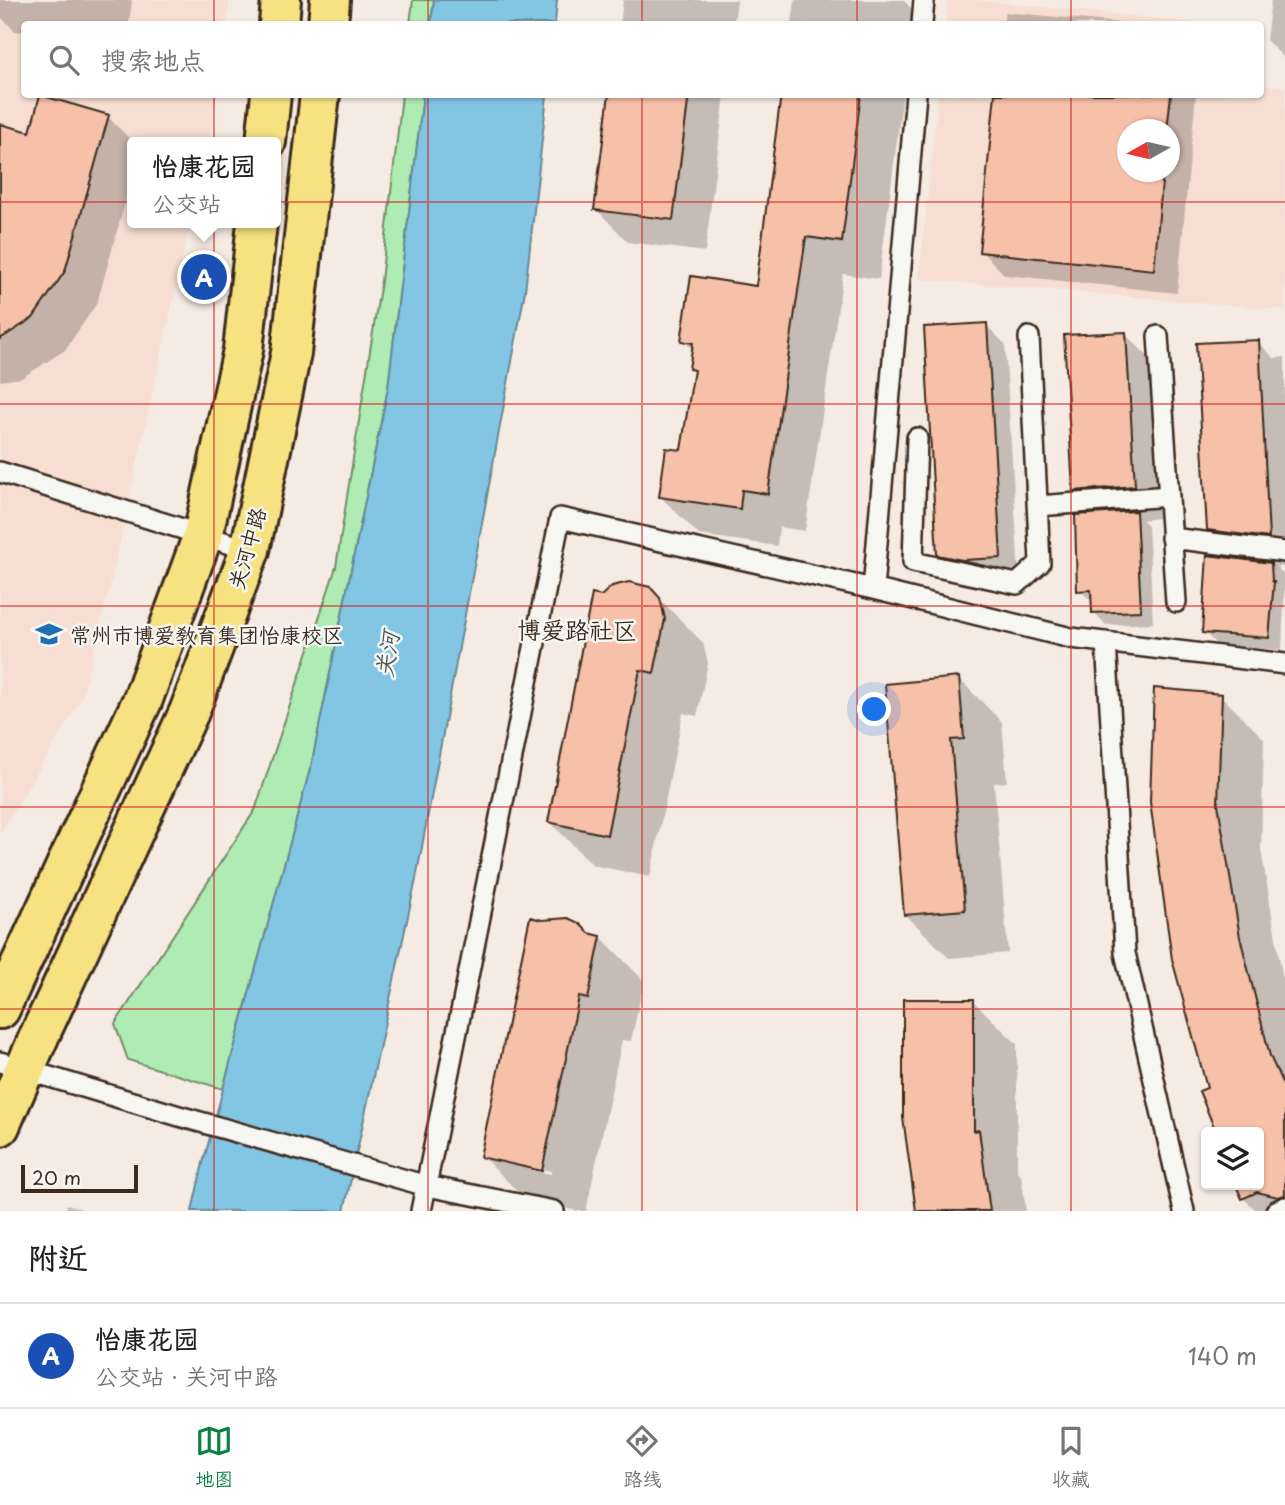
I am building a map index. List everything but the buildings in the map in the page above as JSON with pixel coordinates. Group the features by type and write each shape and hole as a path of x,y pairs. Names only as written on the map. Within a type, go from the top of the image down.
{"main road":[{"path":"279,21 281,0"},
{"path":"328,21 330,0"},
{"path":"267,137 271,98"},
{"name":"关河中路","path":"0,1126 12,1065 189,712 250,550 291,353 320,98"},
{"path":"0,1009 143,699 203,535 243,350 256,228"}],"lane":[{"path":"922,21 924,0"},
{"path":"873,589 916,98"},
{"path":"917,438 913,562 1017,584 1040,564 1029,337"},
{"path":"1158,337 1176,602"},
{"path":"0,472 250,550"},
{"path":"1038,506 1169,496"},
{"path":"421,1211 560,519 873,589 1071,638 1285,664"},
{"path":"1171,538 1285,552"},
{"path":"1106,642 1125,953 1184,1211"},
{"path":"12,1065 179,1116 427,1186 554,1211"},
{"path":"1276,1211 1285,1207"}],"shaded area":[{"path":"0,0 230,0 227,21 21,21 21,98 217,98 209,137 127,137 127,228 189,228 114,569 82,698 0,834"},
{"path":"948,0 975,0 1180,21 946,21"},
{"path":"1264,84 1285,87 1285,310 919,279 938,98 1264,98"}],"green space":[{"path":"413,0 434,0 431,21 410,21"},
{"path":"402,98 423,98 388,388 312,762 223,1089 128,1060 115,1024 255,810 336,567 381,281"}],"water":[{"path":"434,0 557,0 555,21 431,21"},
{"name":"关河","path":"423,98 547,98 525,291 416,879 344,1211 192,1211 312,762 388,388"}],"place":[{"name":"怡康花园","path":"204,277"},
{"name":"常州市博爱教育集团怡康校区","path":"49,634"}],"district":[{"name":"博爱路社区","path":"577,629"}]}
